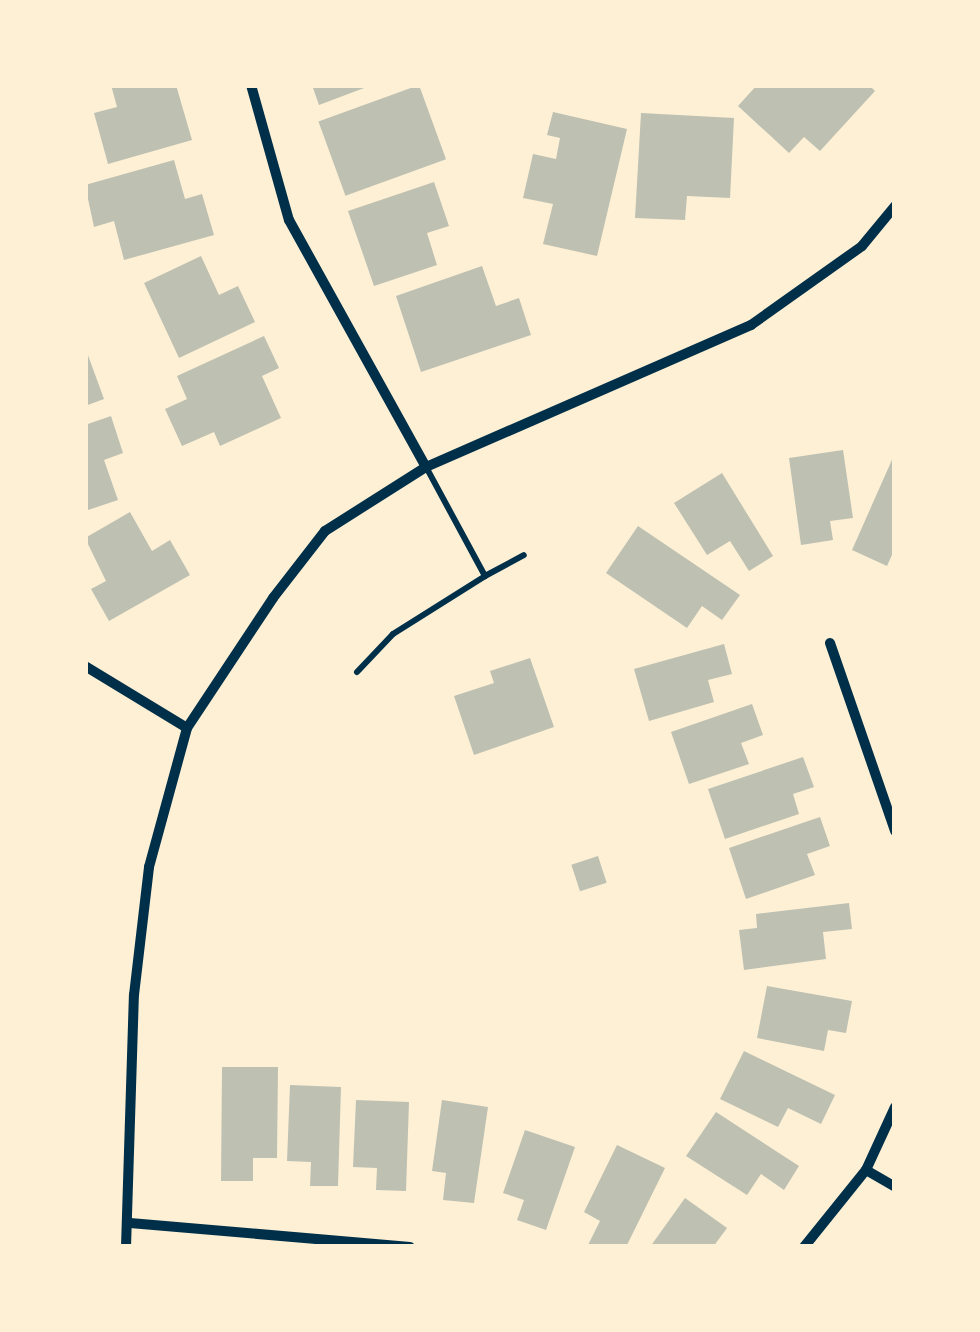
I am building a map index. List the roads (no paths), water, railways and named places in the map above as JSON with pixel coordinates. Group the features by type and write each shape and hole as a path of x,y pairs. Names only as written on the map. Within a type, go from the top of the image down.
{"street":[{"path":"251,85 289,220 426,467"},
{"path":"126,1247 130,1223 134,995 149,867 187,728 325,532 426,467 751,325 862,246 895,206"},
{"path":"830,643 895,831"},
{"path":"85,666 187,728"},
{"path":"804,1247 866,1170 895,1107"},
{"path":"866,1170 895,1188"},
{"path":"130,1223 410,1247"}],"lane":[{"path":"426,467 485,576"},
{"path":"357,672 393,634 524,556"}]}
